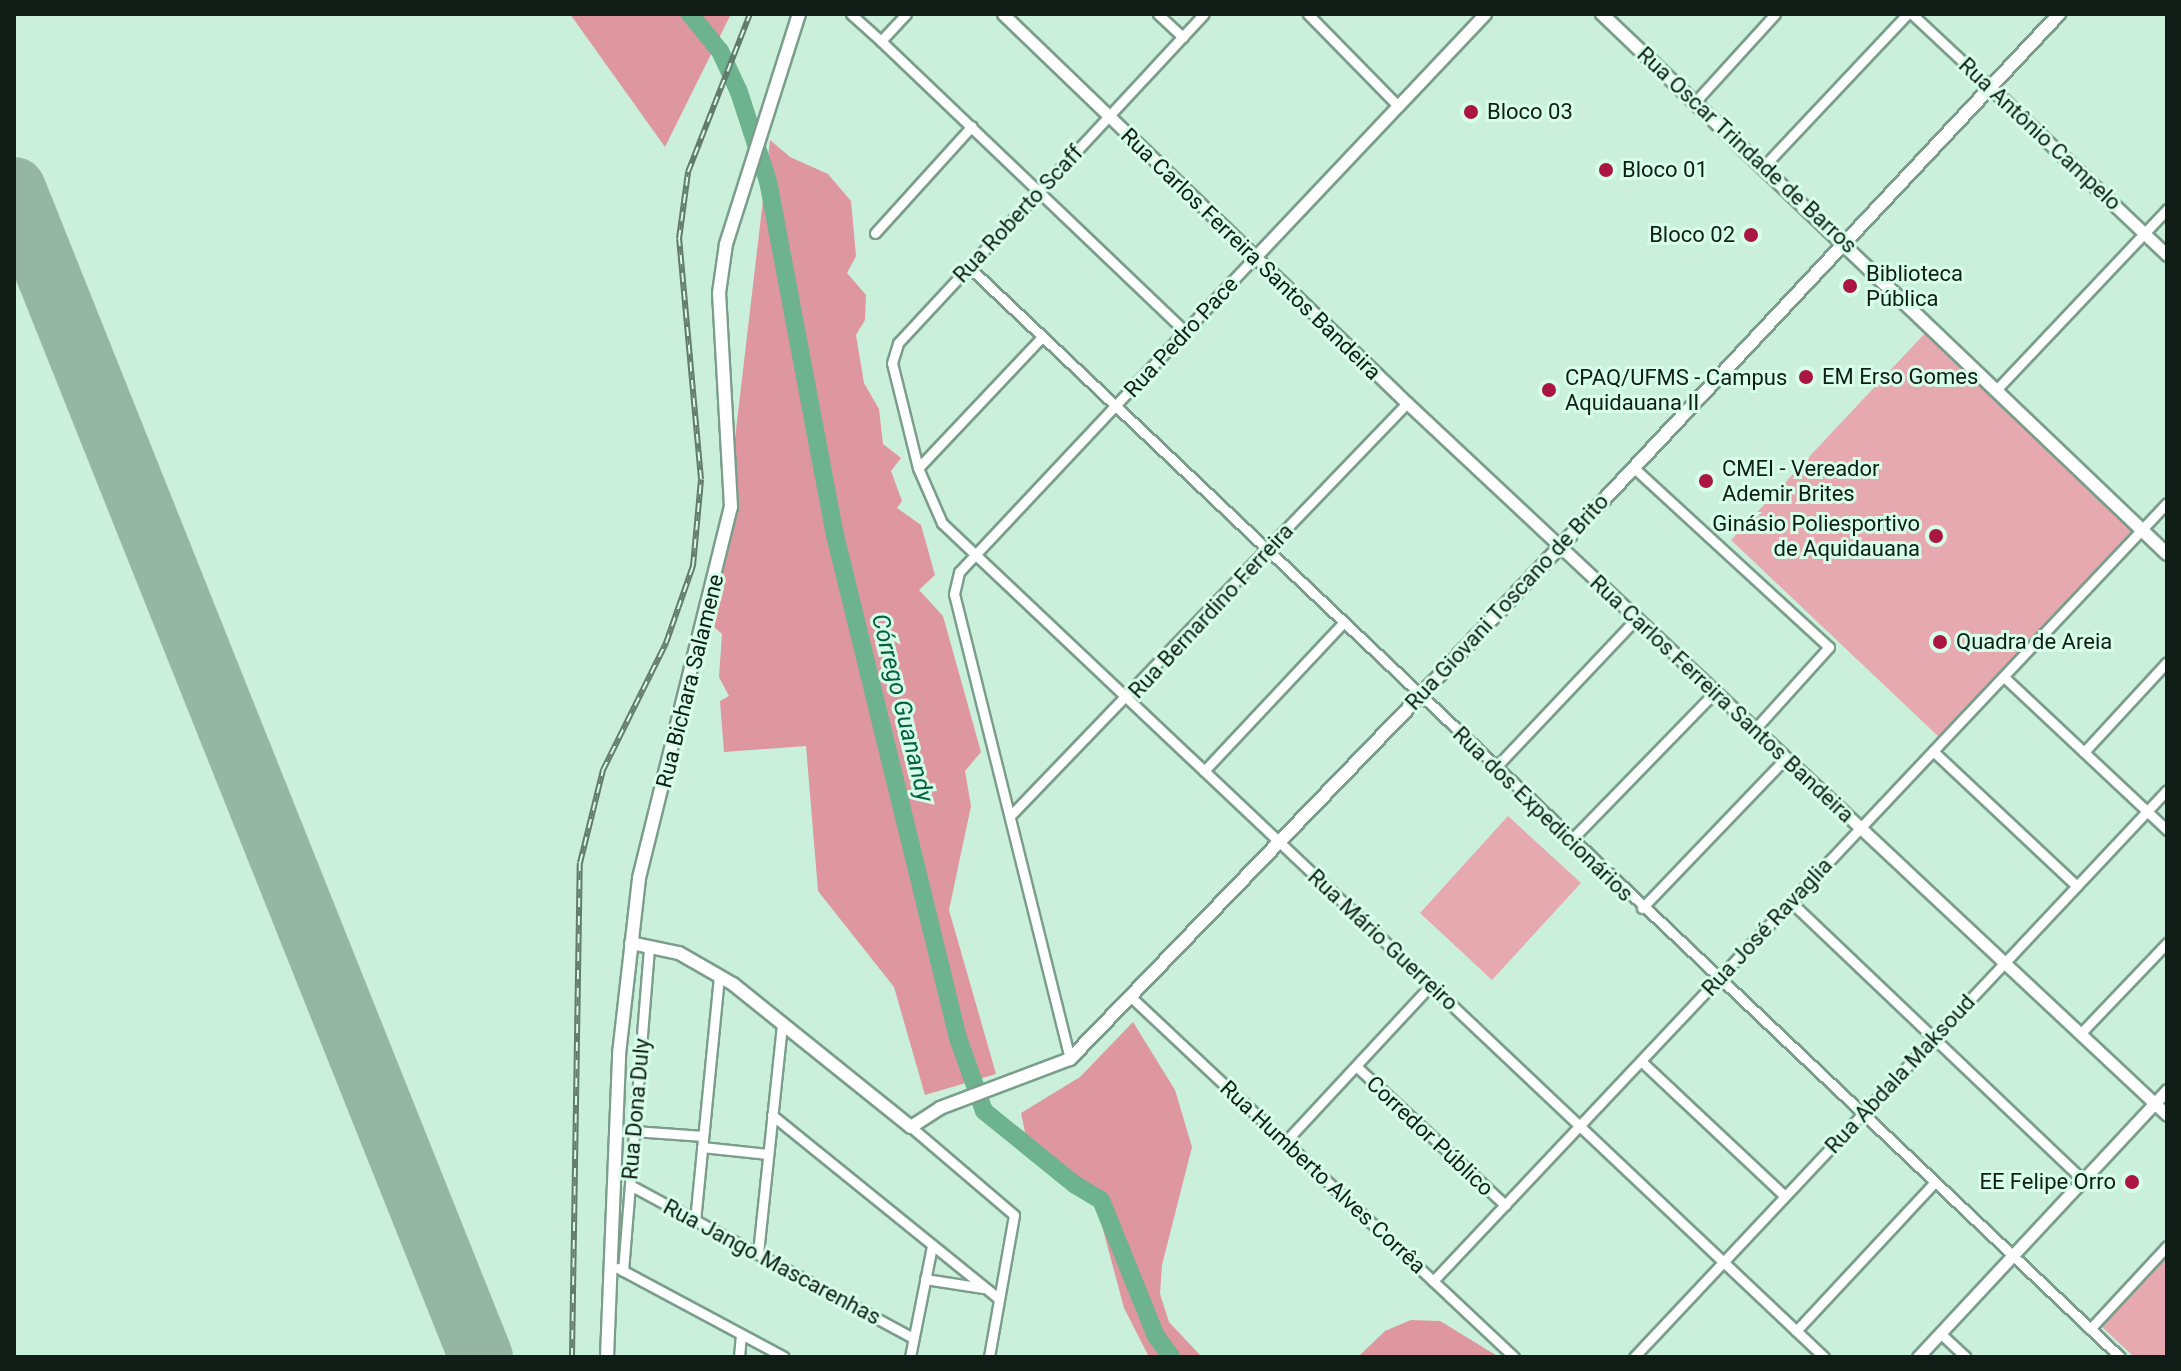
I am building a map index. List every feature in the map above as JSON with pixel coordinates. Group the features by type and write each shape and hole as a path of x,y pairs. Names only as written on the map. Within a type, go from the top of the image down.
{"main road":[{"name":"Rua Bichara Salamene","path":"607,1357 619,1054 639,878 727,538 731,507 719,293 726,244 799,14"},
{"name":"Rua Oscar Trindade de Barros","path":"1602,14 2167,554"},
{"name":"Rua Giovani Toscano de Brito","path":"911,1127 944,1107 1070,1059 1420,696 2059,14"},
{"path":"631,943 679,953 719,975 911,1127"}],"street":[{"path":"851,14 1041,190 1185,332"},
{"path":"881,41 906,14"},
{"name":"Rua Carlos Ferreira Santos Bandeira","path":"1003,14 1407,403 2167,1115"},
{"path":"1158,14 1183,37"},
{"name":"Rua Roberto Scaff","path":"918,468 892,363 898,343 1204,14"},
{"path":"1308,14 1398,106"},
{"name":"Rua Pedro Pace","path":"1070,1059 1011,815 957,618 954,594 959,572 1485,14"},
{"path":"1695,102 1775,14"},
{"path":"1764,166 1910,14"},
{"name":"Rua Antônio Campelo","path":"1910,14 2167,255"},
{"path":"875,233 972,126"},
{"path":"1997,389 2167,209"},
{"name":"Rua dos Expedicionários","path":"969,267 1717,980 2120,1357"},
{"path":"918,468 1042,337"},
{"name":"Rua Bernardino Ferreira","path":"1011,815 1128,699 1407,403"},
{"path":"1633,467 1829,647 1755,729"},
{"name":"Rua Mário Guerreiro","path":"918,468 942,523 1824,1357"},
{"name":"Rua José Ravaglia","path":"1433,1281 2167,503"},
{"path":"1495,768 1637,618"},
{"path":"1204,771 1343,623"},
{"path":"2084,752 2167,662"},
{"path":"2004,677 2167,830"},
{"path":"1571,840 1715,692"},
{"path":"1933,751 2077,886"},
{"path":"1642,908 1786,758"},
{"name":"Rua Abdala Maksoud","path":"1634,1357 2167,790"},
{"path":"1791,902 2083,1180"},
{"path":"2080,1034 2167,943"},
{"name":"Rua Dona Duly","path":"623,1271 649,947"},
{"path":"695,1221 719,975"},
{"path":"1285,1142 1431,985"},
{"name":"Rua Humberto Alves Corrêa","path":"1131,997 1514,1357"},
{"path":"758,1253 782,1023"},
{"path":"1641,1061 1785,1196"},
{"name":"Corredor Público","path":"1356,1066 1505,1205"},
{"path":"1918,1357 2167,1090"},
{"path":"772,1115 999,1299"},
{"path":"911,1127 1014,1215 989,1357"},
{"path":"634,1131 703,1136"},
{"path":"702,1147 768,1154"},
{"path":"1796,1331 1934,1183"},
{"name":"Rua Jango Mascarenhas","path":"630,1185 913,1338"},
{"path":"910,1357 932,1246"},
{"path":"2090,1329 2167,1246"},
{"path":"610,1264 784,1357"},
{"path":"925,1279 986,1289"},
{"path":"1940,1333 1966,1357"},
{"path":"739,1357 741,1334"}],"shaded area":[{"path":"570,14 731,14 665,147"},
{"path":"770,140 790,157 828,174 851,201 856,256 847,273 866,295 865,320 856,335 864,383 879,409 883,444 901,458 891,471 902,501 897,508 921,525 935,575 919,590 943,616 981,752 965,771 971,806 949,910 996,1074 925,1095 894,987 818,891 806,746 724,752 720,701 729,696 719,677 722,634 713,626"},
{"name":"Ginásio Poliesportivo de Aquidauana","path":"1928,330 2141,531 1940,738 1731,540"},
{"path":"1508,816 1581,883 1492,980 1420,913"},
{"path":"1133,1022 1175,1090 1192,1147 1162,1265 1160,1294 1169,1322 1202,1357 1149,1357 1124,1308 1094,1196 1075,1174 1027,1142 1021,1113 1080,1077"},
{"path":"2167,1257 2167,1357 2134,1357 2101,1326"},
{"path":"1411,1320 1440,1321 1499,1357 1358,1357 1385,1331"}],"waterway":[{"name":"Córrego Guanandy","path":"690,14 720,51 739,92 768,181 835,535 958,1038 984,1111 1074,1184 1101,1200 1156,1336 1171,1357"}],"runway":[{"path":"14,189 481,1357"}],"railway":[{"path":"572,1357 580,863 603,770 666,643 693,566 701,479 679,239 688,172 750,14"}],"place":[{"name":"Bloco 03","path":"1471,112"},
{"name":"Bloco 01","path":"1606,170"},
{"name":"Bloco 02","path":"1751,235"},
{"name":"Biblioteca Pública","path":"1850,286"},
{"name":"EM Erso Gomes","path":"1806,377"},
{"name":"CPAQ/UFMS - Campus Aquidauana II","path":"1549,390"},
{"name":"CMEI - Vereador Ademir Brites","path":"1706,481"},
{"name":"Ginásio Poliesportivo de Aquidauana","path":"1936,536"},
{"name":"Quadra de Areia","path":"1940,642"},
{"name":"EE Felipe Orro","path":"2132,1182"}]}
